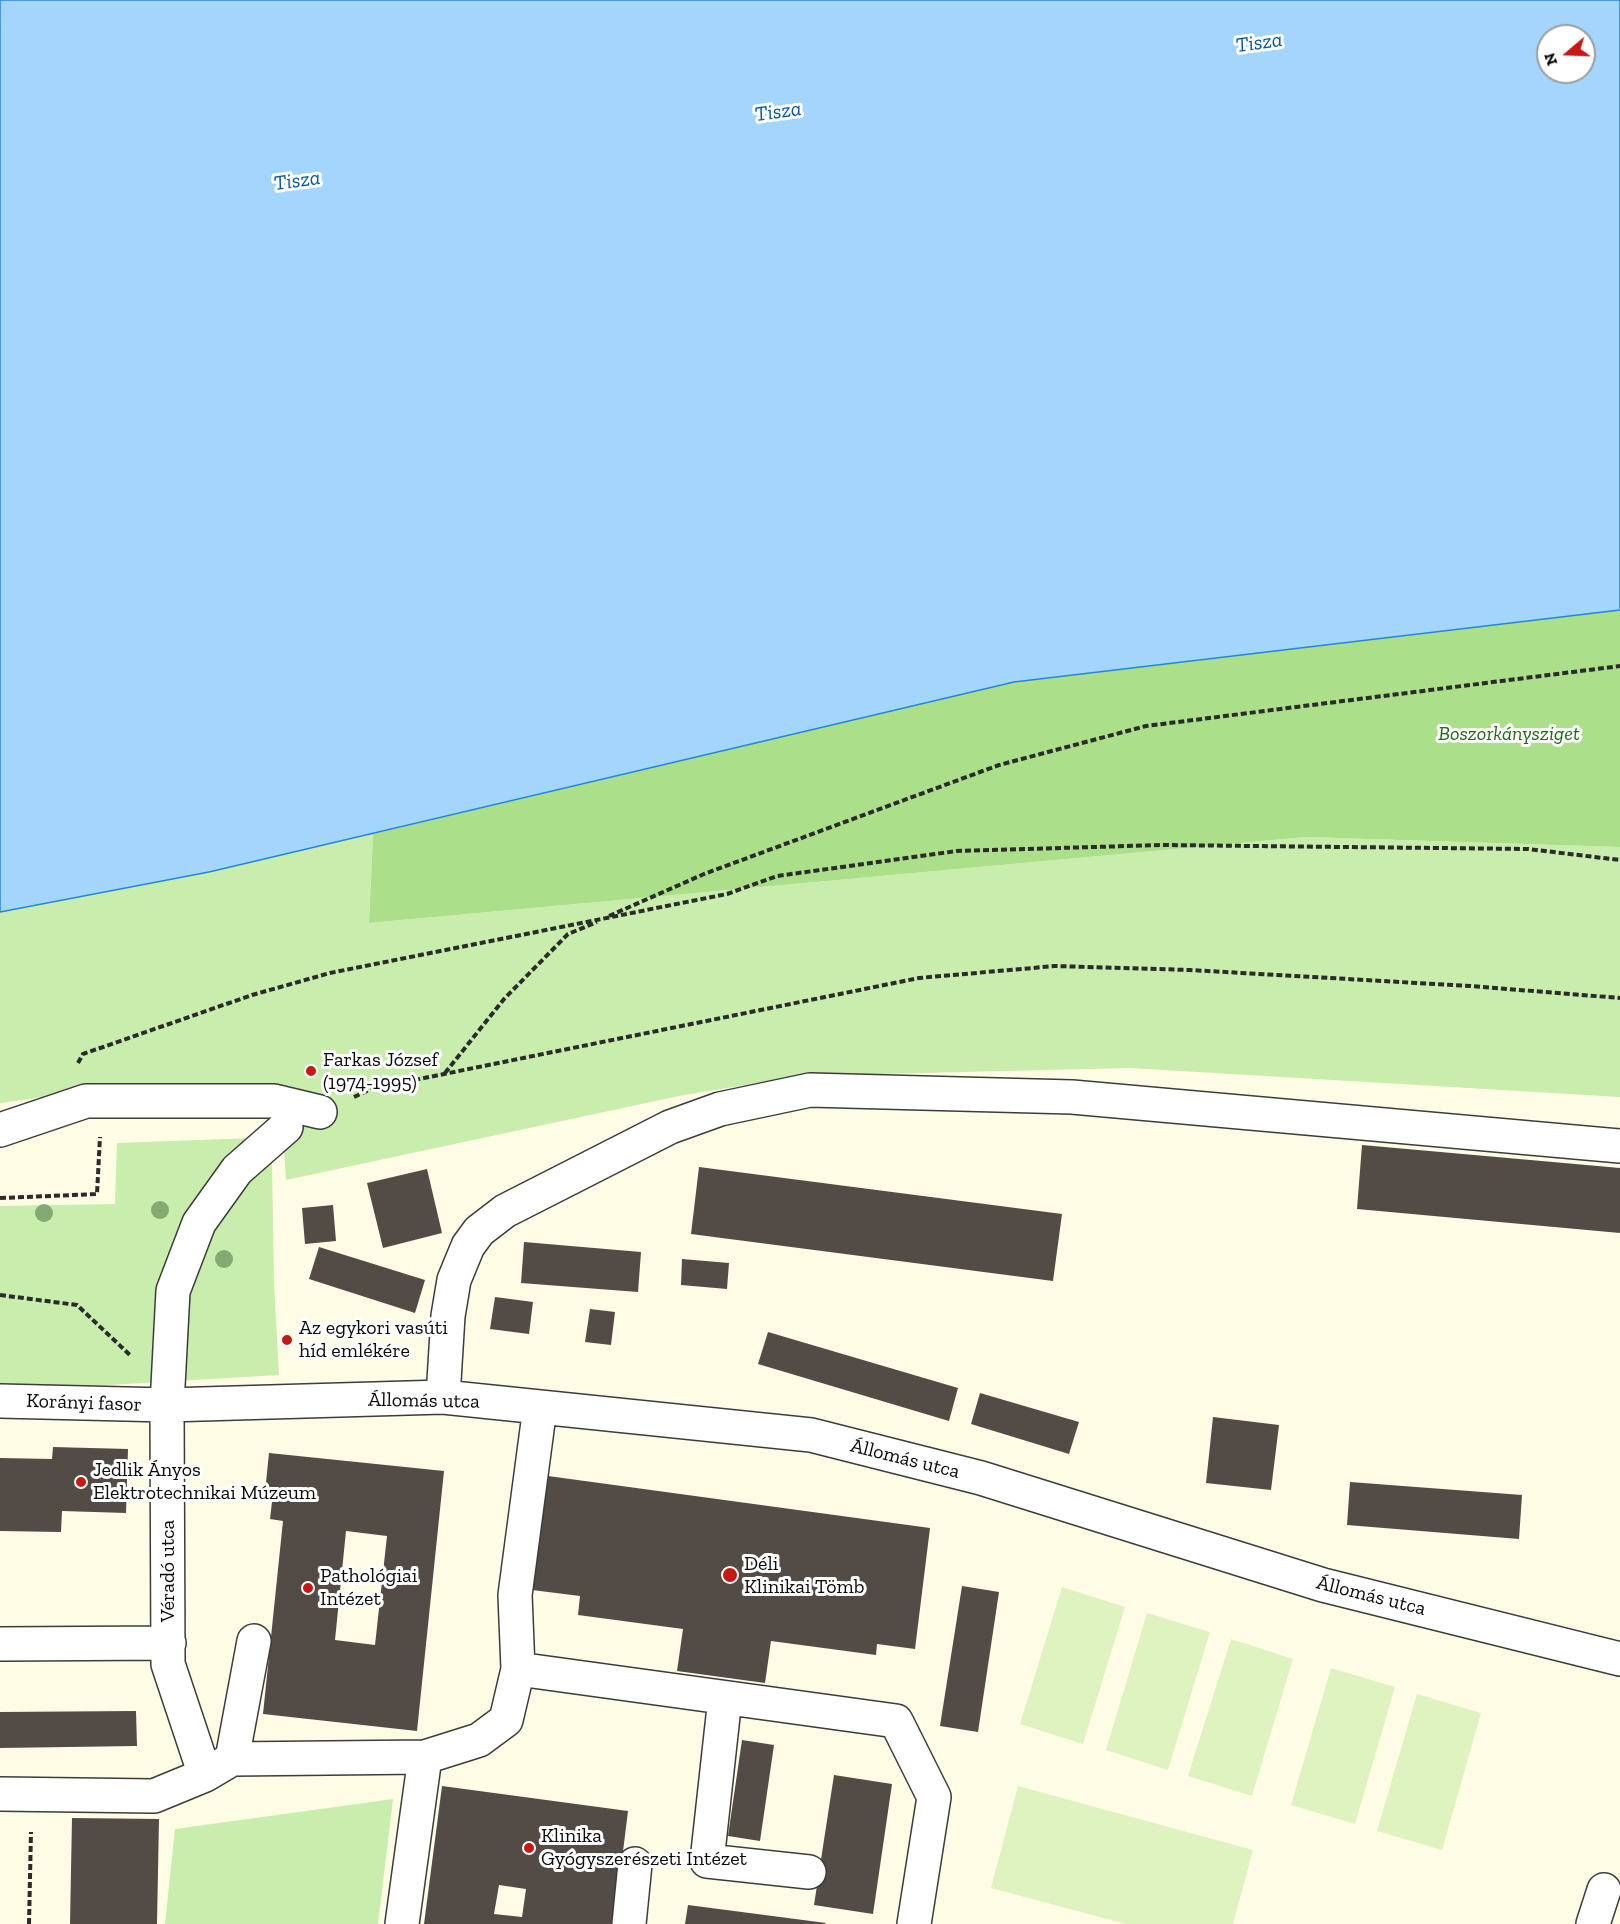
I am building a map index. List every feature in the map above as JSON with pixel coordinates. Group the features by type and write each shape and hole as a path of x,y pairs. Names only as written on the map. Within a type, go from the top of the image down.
{"street":[{"path":"443,1397 448,1316 454,1280 468,1246 479,1231 505,1210 670,1127 720,1109 810,1090 1072,1097 1620,1146"},
{"path":"0,1131 86,1101 274,1101 320,1112"},
{"name":"Véradó utca","path":"219,1767 169,1653 167,1405 173,1291 199,1223 237,1170 286,1127"},
{"name":"Állomás utca","path":"167,1405 443,1397 811,1435 981,1478 1323,1585 1620,1659"},
{"name":"Korányi fasor","path":"0,1401 167,1405"},
{"path":"0,1794 154,1796 219,1767 425,1757 479,1740 506,1720 518,1669 515,1595 540,1407"},
{"path":"219,1767 254,1641"},
{"path":"0,1644 169,1653"},
{"path":"518,1669 896,1721 934,1797 914,1924"},
{"path":"725,1698 707,1861 809,1872"},
{"path":"402,1924 425,1757"},
{"path":"629,1924 635,1863"},
{"path":"1593,1924 1604,1890"}],"path":[{"path":"444,1074 504,999 568,934 704,874 999,765 1146,726 1620,666"},
{"path":"86,1101 76,1069 83,1054 252,995 330,973 727,894 777,876 957,851 1162,844 1528,849 1620,860"},
{"path":"320,1112 371,1089 919,978 1055,966 1190,970 1423,983 1620,998"},
{"path":"0,1198 97,1194 101,1131"},
{"path":"0,1295 77,1305 146,1370 167,1405"},
{"path":"29,1924 32,1794"}],"green space":[{"name":"Boszorkánysziget","path":"1620,610 1620,847 1306,837 369,923 373,834 1014,682"},
{"path":"373,834 369,923 1306,837 1620,847 1620,1097 1130,1068 800,1076 679,1096 286,1180 280,1091 87,1091 0,1103 0,912 209,872"},
{"path":"252,1138 272,1164 274,1284 279,1375 92,1386 0,1384 0,1206 115,1204 117,1143"},
{"path":"1062,1587 1125,1607 1083,1744 1020,1724"},
{"path":"1147,1613 1210,1632 1168,1770 1106,1750"},
{"path":"1231,1639 1293,1659 1252,1796 1188,1776"},
{"path":"1331,1668 1395,1687 1355,1824 1291,1805"},
{"path":"1417,1694 1481,1713 1442,1850 1377,1831"},
{"path":"1018,1786 1253,1850 1233,1924 1126,1924 991,1888"},
{"path":"393,1799 378,1924 165,1924 175,1829"}],"water":[{"name":"Tisza","path":"0,0 1620,0 1620,610 1014,682 209,872 0,912"}],"building":[{"path":"1362,1145 1620,1168 1620,1233 1357,1209"},
{"path":"699,1167 1062,1214 1053,1281 691,1234"},
{"path":"427,1169 442,1233 383,1248 367,1183"},
{"path":"333,1205 336,1241 305,1244 302,1208"},
{"path":"524,1242 641,1252 638,1292 521,1283"},
{"path":"319,1247 425,1280 415,1313 309,1279"},
{"path":"682,1259 729,1263 727,1289 681,1285"},
{"path":"495,1297 533,1302 529,1334 490,1329"},
{"path":"590,1309 615,1312 611,1345 585,1342"},
{"path":"768,1332 958,1388 949,1421 758,1364"},
{"path":"980,1393 1079,1422 1069,1454 971,1424"},
{"path":"1213,1417 1279,1425 1271,1490 1206,1483"},
{"path":"53,1447 128,1449 126,1513 62,1511 61,1532 0,1531 0,1458 52,1459"},
{"name":"Pathológiai Intézet","path":"269,1453 444,1471 417,1731 263,1714 283,1521 270,1519 272,1502 264,1502","holes":["346,1531 387,1536 375,1645 335,1640"]},
{"path":"548,1476 930,1528 915,1649 877,1644 876,1655 771,1641 765,1683 677,1671 683,1629 578,1615 580,1596 532,1590"},
{"path":"1350,1482 1522,1495 1519,1539 1347,1525"},
{"path":"962,1586 999,1592 978,1732 940,1726"},
{"path":"136,1711 137,1746 0,1748 0,1712"},
{"path":"742,1740 774,1745 760,1841 728,1836"},
{"path":"834,1775 892,1784 873,1914 814,1905"},
{"name":"Klinika Gyógyszerészeti Intézet","path":"442,1786 628,1811 614,1924 424,1924","holes":["499,1885 526,1889 522,1917 494,1914"]},
{"path":"72,1818 159,1819 157,1924 70,1924"},
{"path":"688,1905 826,1923 685,1924"}],"place":[{"name":"Farkas József (1974-1995)","path":"311,1071"},
{"name":"Az egykori vasúti híd emlékére","path":"287,1340"},
{"name":"Jedlik Ányos Elektrotechnikai Múzeum","path":"81,1482"},
{"name":"Déli Klinikai Tömb","path":"730,1575"},
{"name":"Pathológiai Intézet","path":"308,1588"},
{"name":"Klinika Gyógyszerészeti Intézet","path":"529,1848"}]}
